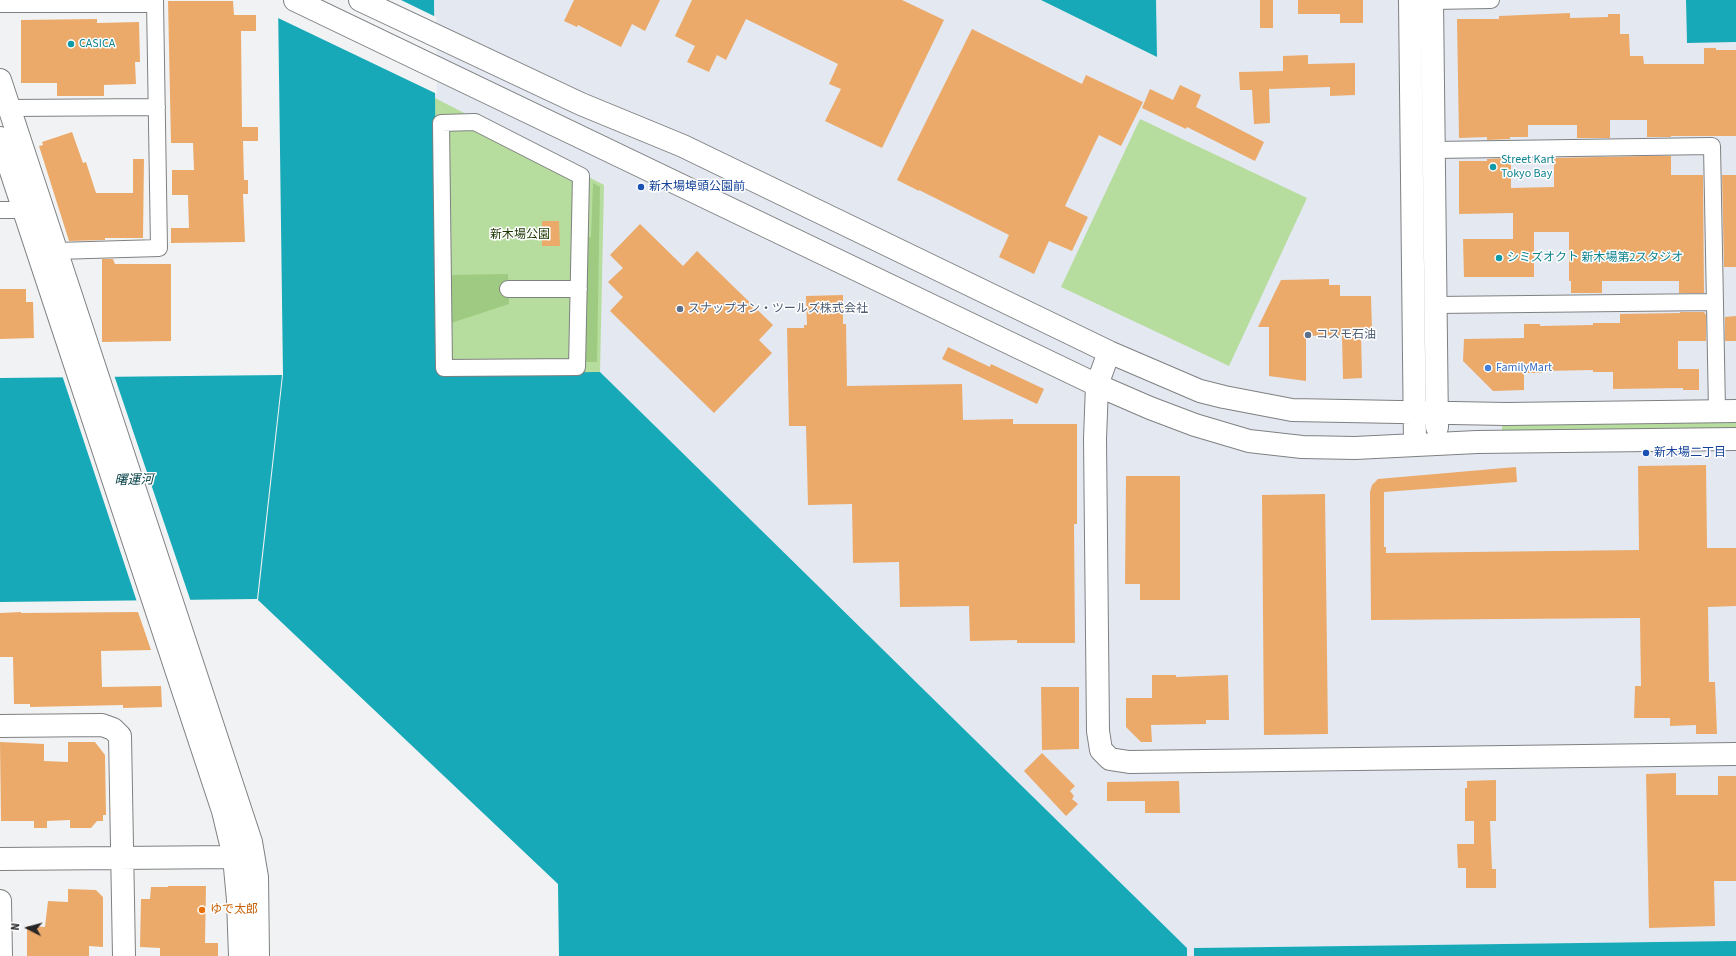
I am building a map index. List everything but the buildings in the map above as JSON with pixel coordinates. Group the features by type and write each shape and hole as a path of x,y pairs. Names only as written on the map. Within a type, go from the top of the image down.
{"street":[{"path":"296,0 1097,385 1169,415 1249,441 1302,447 1355,448 1477,442 1736,439"},
{"path":"360,0 581,104 683,146 1109,352 1200,390 1256,404 1292,410 1506,414 1727,411 1715,302 1712,146 1434,150"},
{"path":"1410,0 1415,445"},
{"path":"1438,444 1432,0 1491,0"},
{"path":"0,4 155,2 159,248 56,251"},
{"path":"0,80 56,251 65,304"},
{"path":"9,108 157,107"},
{"path":"476,122 581,176 579,289 578,367 444,368 441,123 476,122"},
{"path":"0,138 24,210 65,304 186,670 252,842 258,877 258,956"},
{"path":"0,210 24,210"},
{"path":"508,289 579,289"},
{"path":"1436,305 1715,302"},
{"path":"1109,352 1097,385 1095,439 1098,731 1102,750 1110,759 1129,762 1736,754"},
{"path":"186,670 234,857 238,900 240,956"},
{"path":"0,726 102,725 113,728 120,736 124,956"},
{"path":"0,859 234,857 255,864"},
{"path":"0,901 1,956"}],"shaded area":[{"path":"434,0 1041,0 1156,57 1156,0 1686,0 1687,43 1736,42 1736,941 1194,948 1194,956 1187,956 1187,948 600,372 438,374"}],"green space":[{"name":"新木場公園","path":"435,98 604,185 600,372 438,374"},
{"path":"1140,119 1307,198 1229,366 1061,287"},
{"path":"593,183 600,187 597,362 581,362 583,238 591,237"},
{"path":"508,274 509,304 448,324 448,275"},
{"path":"1736,422 1736,428 1502,431 1502,425"}],"water":[{"path":"278,0 434,0 438,373 600,372 1187,948 1187,956 559,956 558,884 258,600 283,375"},
{"path":"1041,0 1156,0 1157,57"},
{"path":"1686,0 1736,0 1736,42 1687,43"},
{"name":"曙運河","path":"282,375 257,599 0,602 0,378"},
{"path":"1736,941 1736,956 1194,956 1194,948"}],"pier":[{"path":"276,0 401,0 436,17 437,94 276,17"},
{"path":"62,375 114,375 191,602 137,602"}],"place":[{"name":"CASICA","path":"71,44"},
{"name":"Street Kart Tokyo Bay","path":"1493,167"},
{"name":"新木場埠頭公園前","path":"641,187"},
{"name":"シミズオクト 新木場第2スタジオ","path":"1499,258"},
{"name":"スナップオン・ツールズ株式会社","path":"680,309"},
{"name":"コスモ石油","path":"1308,335"},
{"name":"FamilyMart","path":"1488,368"},
{"name":"新木場二丁目","path":"1646,453"},
{"name":"ゆで太郎","path":"202,910"}]}
